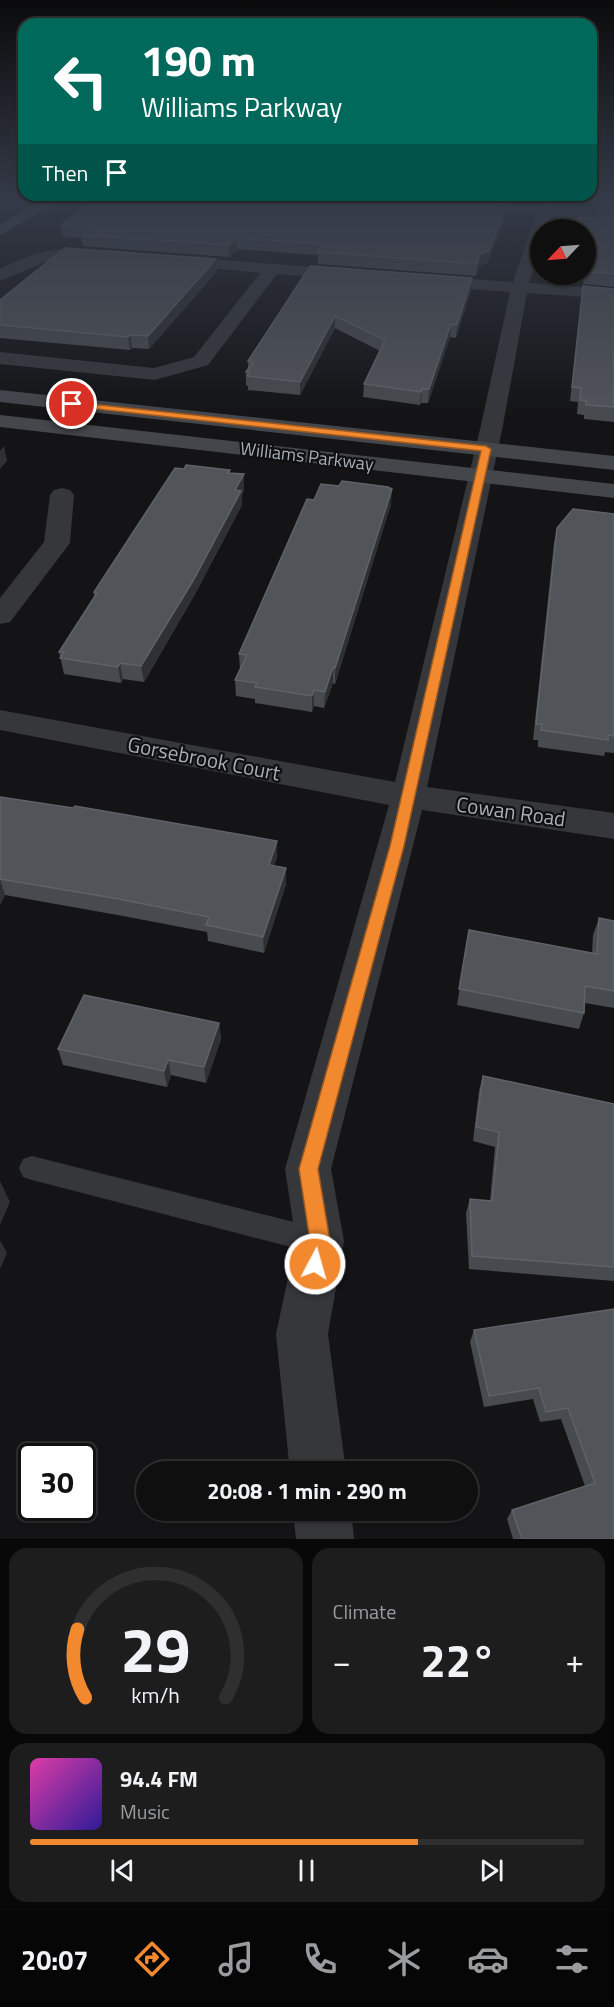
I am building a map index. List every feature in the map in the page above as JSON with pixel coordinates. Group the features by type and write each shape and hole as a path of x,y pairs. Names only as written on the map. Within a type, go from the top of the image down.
{"main road":[{"name":"Williams Parkway","path":"0,396 483,462 614,491"},
{"name":"Williams Parkway","path":"0,421 483,462 614,463"}],"street":[{"path":"0,358 154,374 201,361 270,272"},
{"path":"309,272 364,276"},
{"path":"317,1461 302,1334 320,1241 308,1169 397,846 483,462 519,288 525,272"},
{"path":"411,280 614,294"},
{"path":"0,616 57,543 62,495"},
{"name":"Gorsebrook Court","path":"0,720 408,796"},
{"name":"Cowan Road","path":"408,796 614,826"},
{"path":"323,1521 325,1539"}],"lane":[{"path":"32,1168 320,1241"}],"building":[{"path":"35,272 205,272 148,336 130,335 128,337 0,325 0,300"},
{"path":"306,272 389,272 472,278 457,325 451,324 429,389 422,389 421,392 364,384 385,340 335,316 300,382 247,376 250,372 246,372 253,362 248,361"},
{"path":"596,272 614,272 614,274 596,273"},
{"path":"583,286 614,289 614,407 586,405 586,401 580,400 581,388 572,387"},
{"path":"186,465 230,470 228,473 244,474 235,490 241,491 193,581 141,666 120,663 118,667 60,658 64,652 59,652 97,593 94,592 175,468 184,469"},
{"path":"342,481 392,489 335,668 333,667 325,692 314,690 312,696 255,687 257,683 235,680 247,655 239,654 307,499 314,500 321,484 339,486"},
{"path":"573,509 614,514 614,736 608,735 608,740 541,730 542,724 536,724 557,528"},
{"path":"0,797 73,808 75,806 277,841 269,865 286,868 263,937 206,925 209,917 0,879"},
{"path":"599,918 614,921 614,991 585,986 584,1013 459,989 469,930 597,954"},
{"path":"84,995 219,1023 204,1067 168,1060 164,1071 58,1049"},
{"path":"483,1076 614,1104 614,1267 472,1256 470,1199 492,1201 499,1132 476,1127"},
{"path":"614,1309 614,1539 522,1539 512,1510 595,1483 568,1408 546,1412 539,1388 489,1396 474,1330"}],"route":[{"path":"72,404 486,449 397,846 308,1169 320,1241 315,1264"}]}
